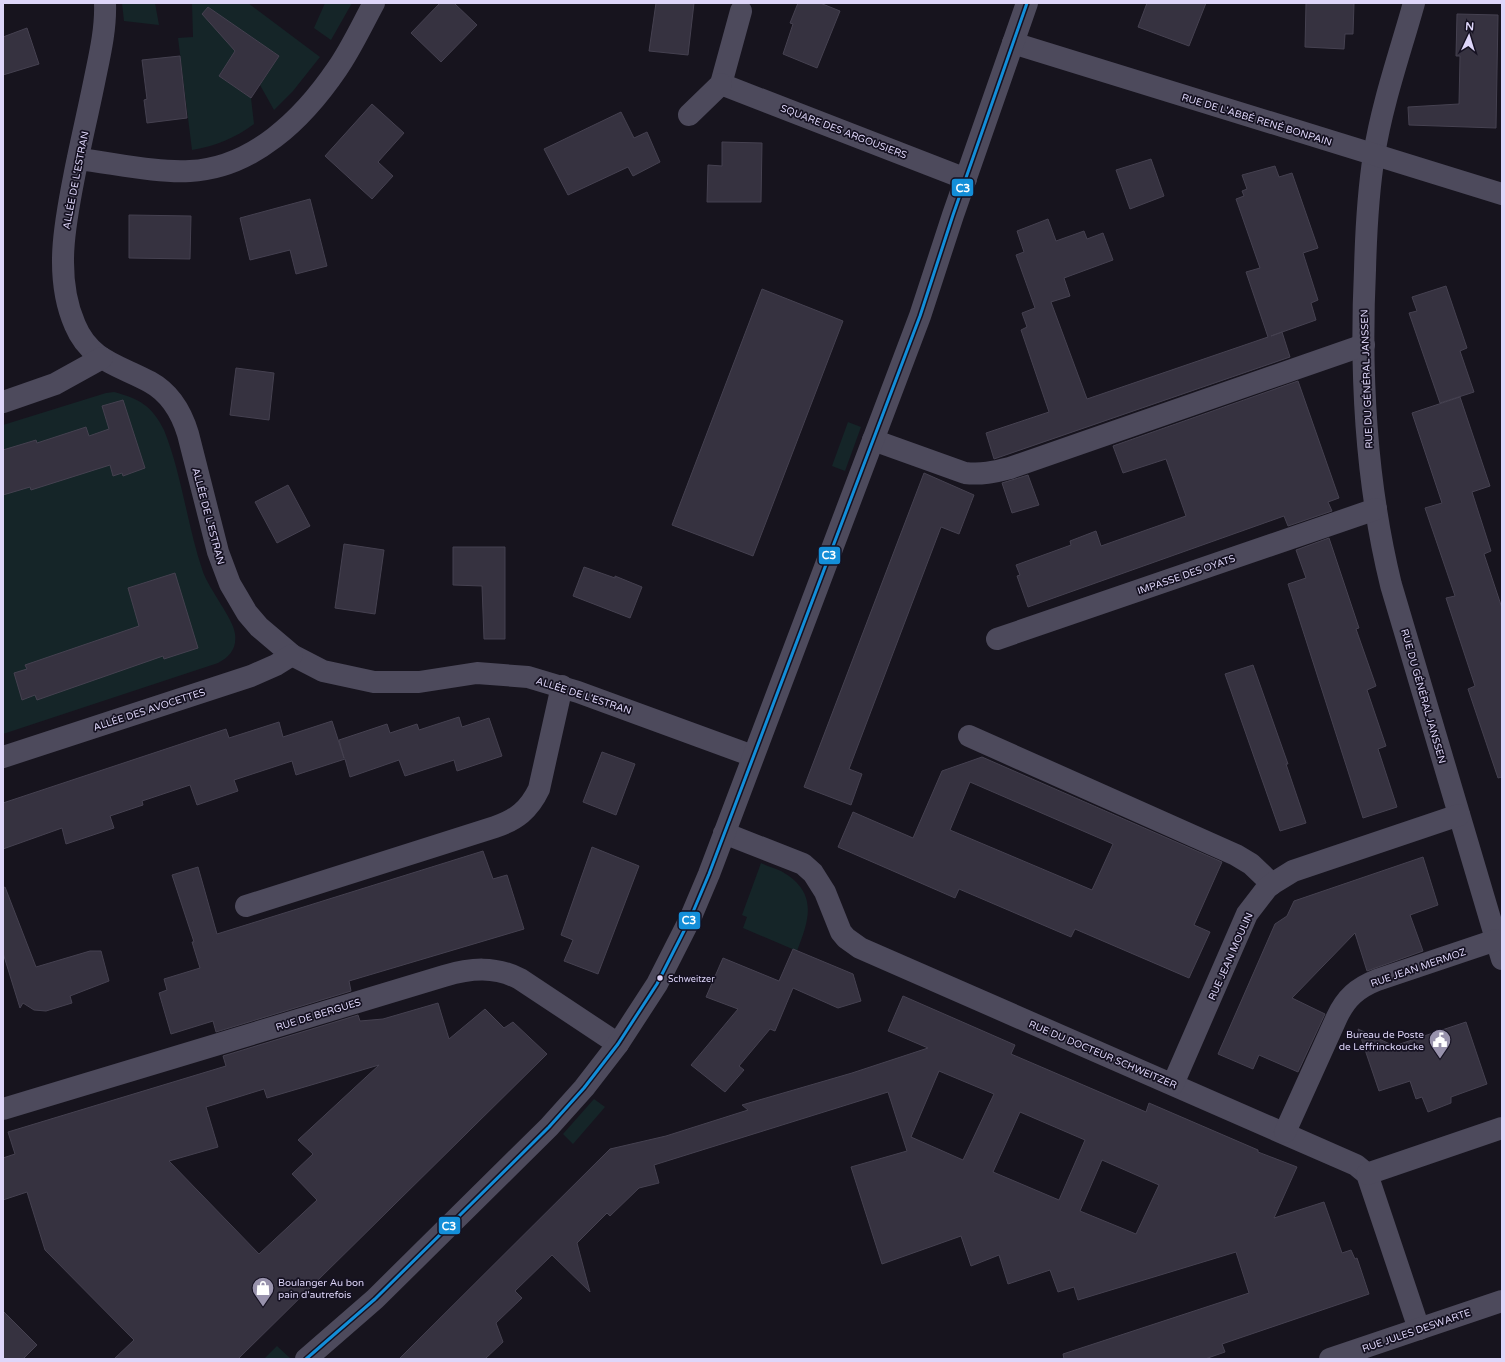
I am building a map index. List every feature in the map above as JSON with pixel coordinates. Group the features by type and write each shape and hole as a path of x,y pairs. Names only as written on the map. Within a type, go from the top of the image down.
{"street":[{"name":"ALLÉE DE L'ESTRAN","path":"104,3 101,46 64,236 65,289 76,327 83,341 94,353 150,382 162,391 177,408 185,424 218,552 230,584 247,613 259,627 292,655 323,670 374,682 412,682 458,675 494,674 528,677 562,686 753,756"},
{"path":"78,159 165,170 189,171 217,167 249,154 286,128 315,99 338,68 374,3"},
{"path":"306,1359 375,1299 549,1127 584,1088 618,1044 669,963 690,919 724,833 920,316 1027,3"},
{"name":"RUE DU GÉNÉRAL JANSSEN","path":"1414,3 1387,98 1374,154 1366,241 1364,344 1369,453 1376,509 1391,585 1499,949"},
{"path":"689,115 721,84 741,11"},
{"name":"RUE DE L'ABBÉ RENÉ BONPAIN","path":"1013,43 1502,194"},
{"name":"SQUARE DES ARGOUSIERS","path":"721,84 966,178"},
{"path":"873,440 965,473 980,475 1018,466 1364,344"},
{"path":"3,402 55,384 102,358"},
{"name":"IMPASSE DES OYATS","path":"997,639 1376,509"},
{"name":"ALLÉE DES AVOCETTES","path":"3,757 251,676 276,665 292,655"},
{"path":"246,906 495,828 519,817 534,800 539,789 562,686"},
{"path":"969,736 1236,855 1251,864 1272,884"},
{"name":"RUE JEAN MOULIN","path":"1173,1084 1247,914 1260,896 1272,884 1298,869 1459,815"},
{"name":"RUE DU DOCTEUR SCHWEITZER","path":"724,833 803,864 813,873 825,892 846,938 860,948 1285,1132 1351,1162 1367,1174"},
{"name":"RUE JEAN MERMOZ","path":"1285,1132 1340,1010 1352,994 1377,980 1499,949"},
{"name":"RUE DE BERGUES","path":"3,1109 444,976 480,969 506,972 520,979 618,1044"},
{"path":"1419,1329 1367,1174 1502,1128"},
{"name":"RUE JULES DESWARTE","path":"1330,1359 1502,1301"}],"shaded area":[{"path":"122,3 155,3 159,25 124,21"},
{"path":"192,3 248,3 320,57 293,91 274,110 260,85 279,56 247,34 219,76 251,98 254,124 225,141 192,150 178,38 193,37"},
{"path":"325,3 352,3 331,40 314,28"},
{"path":"114,392 138,401 150,409 164,430 180,482 197,554 210,587 234,628 234,648 226,658 218,663 3,734 3,425 106,393"},
{"path":"848,422 861,427 845,471 832,466"},
{"path":"761,863 781,871 793,879 801,888 806,897 808,906 807,917 802,939 797,951 743,928 747,917 742,915"},
{"path":"594,1099 605,1107 573,1144 563,1134"},
{"path":"277,1346 291,1359 264,1359"}],"building":[{"path":"440,3 454,3 477,25 441,62 411,33"},
{"path":"656,3 694,3 688,55 649,51"},
{"path":"798,3 820,3 840,11 817,68 783,54 793,24 790,23"},
{"path":"1147,3 1206,3 1189,46 1138,27"},
{"path":"1306,3 1354,3 1353,34 1345,34 1344,49 1305,47"},
{"path":"208,7 279,56 251,98 219,76 235,51 202,14"},
{"path":"1457,14 1498,15 1496,128 1409,125 1408,107 1459,104 1460,56 1456,56"},
{"path":"27,28 39,64 3,75 3,37"},
{"path":"180,56 187,118 147,123 144,100 147,99 142,60"},
{"path":"372,104 404,133 378,162 393,176 372,199 325,156"},
{"path":"621,112 634,138 647,132 660,162 633,176 628,167 568,195 544,149"},
{"path":"722,142 762,143 761,202 707,202 708,165 722,166"},
{"path":"1151,159 1164,196 1130,209 1116,170"},
{"path":"1275,166 1279,177 1292,173 1318,248 1303,253 1318,300 1311,303 1316,320 1282,332 1290,357 994,459 986,433 1049,412 1021,330 1027,327 1022,313 1035,308 1016,255 1024,252 1017,231 1048,219 1056,241 1084,231 1087,239 1103,233 1113,260 1064,278 1070,296 1051,302 1087,399 1268,337 1246,272 1260,268 1236,199 1244,196 1242,191 1247,189 1242,175"},
{"path":"310,199 327,266 296,274 290,250 250,260 240,218"},
{"path":"129,215 191,216 190,259 129,258"},
{"path":"1446,286 1467,348 1460,351 1474,392 1440,403 1409,313 1417,311 1412,297"},
{"path":"762,289 843,321 753,556 672,525"},
{"path":"236,368 274,373 269,420 230,415"},
{"path":"1298,381 1339,498 1328,502 1332,511 1288,526 1284,516 1028,607 1017,576 1020,575 1016,565 1071,545 1070,541 1096,531 1101,546 1186,516 1166,459 1123,473 1113,446"},
{"path":"1460,397 1490,486 1472,492 1491,551 1484,554 1502,608 1502,777 1498,778 1468,689 1475,686 1446,598 1455,596 1425,508 1442,503 1412,413"},
{"path":"123,400 145,468 123,476 122,473 113,476 110,465 31,490 30,487 3,495 3,450 36,440 37,443 86,427 89,436 109,429 102,406"},
{"path":"924,473 974,495 959,534 941,527 849,769 862,774 851,805 804,787"},
{"path":"1028,475 1039,505 1012,513 1002,483"},
{"path":"288,485 310,526 277,543 255,502"},
{"path":"1329,538 1359,628 1356,629 1376,686 1367,690 1386,746 1378,749 1397,807 1363,818 1288,584 1306,578 1296,550"},
{"path":"344,544 384,550 375,614 335,608"},
{"path":"453,547 505,547 505,639 484,639 482,586 453,585"},
{"path":"584,567 615,578 615,576 642,587 630,618 573,596"},
{"path":"175,573 198,648 164,659 163,656 37,700 35,695 22,700 14,673 27,669 25,665 139,626 128,588"},
{"path":"1253,665 1288,764 1286,764 1306,823 1280,831 1225,674"},
{"path":"459,717 462,727 489,718 502,756 457,771 454,760 405,776 399,760 350,777 345,759 296,775 292,761 234,780 238,791 197,805 190,785 142,801 143,805 110,816 114,828 66,844 62,828 3,849 3,803 226,729 229,738 279,722 283,737 332,721 344,758 339,740 387,724 390,733 417,724 419,730"},
{"path":"602,752 635,764 616,815 583,802"},
{"path":"982,757 1222,862 1194,925 1210,932 1189,978 1075,929 1071,937 959,889 955,898 838,847 853,812 913,838 942,771","holes":["970,782 1113,844 1092,890 950,830"]},
{"path":"592,847 639,866 598,974 564,961 573,940 561,935"},
{"path":"483,851 493,879 507,875 524,929 349,981 351,991 216,1032 213,1021 171,1034 159,993 167,990 164,979 200,968 192,942 194,942 172,875 198,867 217,934"},
{"path":"1423,857 1438,905 1410,915 1423,951 1367,971 1355,933 1292,998 1325,1014 1298,1072 1259,1055 1253,1069 1218,1054 1275,924 1287,916 1294,901"},
{"path":"5,887 36,967 90,951 101,951 109,981 70,996 72,1003 46,1011 34,1010 23,1003 20,1008 3,953 3,888"},
{"path":"793,949 853,974 861,1001 838,1008 793,988 775,1031 770,1029 739,1066 744,1070 725,1092 691,1065 738,1009 706,997 723,958 779,981"},
{"path":"903,996 1015,1045 1011,1054 1146,1112 1149,1103 1258,1150 1258,1152 1297,1167 1274,1218 1324,1202 1342,1253 1351,1250 1355,1259 1357,1258 1369,1294 1222,1344 1225,1352 1205,1359 1064,1359 1063,1354 1249,1293 1236,1252 1078,1300 1074,1287 1058,1292 1050,1270 1008,1284 999,1255 971,1266 961,1236 882,1264 851,1167 907,1151 888,1092 654,1165 659,1183 639,1188 610,1216 607,1213 577,1243 590,1292 552,1255 515,1291 522,1298 496,1323 503,1342 485,1359 399,1359 610,1149 666,1136 748,1110 742,1105 852,1073 928,1048 888,1031","holes":["939,1071 994,1094 963,1160 911,1137","1020,1112 1085,1140 1059,1200 993,1172","1102,1160 1159,1185 1136,1234 1080,1211"]},
{"path":"438,1003 449,1039 485,1009 504,1028 513,1022 547,1054 238,1359 114,1359 134,1340 45,1250 27,1192 3,1200 3,1158 15,1154 8,1132 226,1066 223,1056 358,1015 360,1021 383,1019","holes":["379,1065 298,1140 313,1154 292,1174 317,1200 259,1254 169,1161 218,1147 206,1107 264,1089 267,1098"]},
{"name":"Bureau de Poste de Leffrinckoucke","path":"1466,1022 1487,1084 1451,1097 1451,1103 1428,1112 1422,1097 1416,1099 1410,1081 1379,1091 1358,1029 1394,1046"},
{"path":"3,1311 37,1345 23,1359 3,1359"}],"transit line":[{"name":"C3","path":"306,1359 375,1299 549,1127 584,1088 618,1044 657,984 690,919 709,874 920,316 953,215 1027,3"}],"place":[{"name":"Schweitzer","path":"660,978"},
{"name":"Bureau de Poste de Leffrinckoucke","path":"1440,1060"},
{"name":"Boulanger Au bon pain d'autrefois","path":"263,1308"}]}
